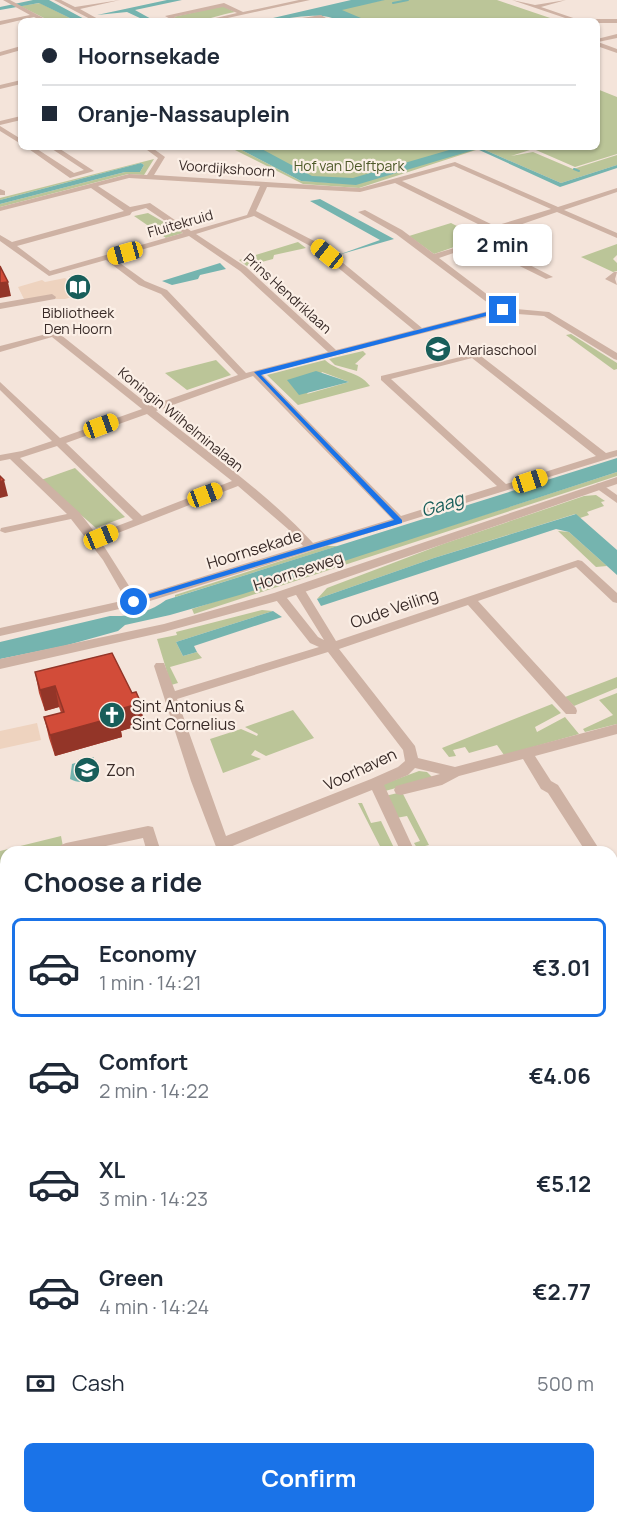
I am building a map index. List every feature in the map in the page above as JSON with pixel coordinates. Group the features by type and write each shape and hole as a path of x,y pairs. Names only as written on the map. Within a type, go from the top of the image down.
{"street":[{"path":"57,0 92,18"},
{"path":"74,9 117,0"},
{"path":"222,18 306,0"},
{"path":"515,0 570,18"},
{"path":"535,6 563,0"},
{"path":"9,2 40,18"},
{"path":"172,18 168,16 224,5 244,14"},
{"path":"1,21 35,15"},
{"path":"308,18 323,18"},
{"path":"1,21 18,28"},
{"path":"600,21 617,21"},
{"path":"600,36 617,35"},
{"path":"600,41 617,35"},
{"path":"600,43 617,51"},
{"path":"0,48 18,46"},
{"path":"0,54 18,47"},
{"path":"0,83 18,76"},
{"path":"0,83 18,83"},
{"path":"0,123 18,119"},
{"path":"10,121 18,125"},
{"path":"0,128 18,140"},
{"path":"34,150 73,176 90,171 57,150"},
{"path":"149,177 162,157 151,150"},
{"name":"Voordijkshoorn","path":"0,209 124,177 360,190 444,165 463,165 617,236"},
{"path":"395,180 499,229 615,191"},
{"path":"265,184 253,212 317,246 419,330"},
{"path":"92,185 128,211"},
{"name":"Prins Hendriklaan","path":"128,211 147,205 243,269 335,354"},
{"path":"0,237 10,245 128,211"},
{"name":"Fluitekruid","path":"10,245 49,274 191,234 250,216 253,212"},
{"path":"362,212 399,232 503,310"},
{"path":"433,257 478,242 549,277"},
{"path":"108,258 142,283 164,292 244,376"},
{"path":"614,275 609,279 617,283"},
{"path":"0,306 52,297"},
{"path":"0,458 57,442 244,376 503,310 546,314 617,357"},
{"path":"0,349 82,326"},
{"name":"Koningin Wilhelminalaan","path":"54,334 239,482 292,527 311,548"},
{"path":"505,488 384,378 474,355 604,458"},
{"path":"256,374 400,521"},
{"path":"0,385 140,520"},
{"name":"Hoornsekade","path":"0,632 134,602 617,453"},
{"path":"12,456 76,515 96,538 134,602"},
{"name":"Hoornseweg","path":"0,664 164,628 279,596 617,480"},
{"path":"96,538 239,482"},
{"path":"600,486 617,500"},
{"path":"5,530 76,515"},
{"name":"Oude Veiling","path":"170,697 331,647 578,563 617,599"},
{"name":"Voorhaven","path":"299,590 330,638 331,647"},
{"name":"Voorhaven","path":"229,846 403,771 412,762 410,749 331,647 314,640 279,596"},
{"path":"470,600 571,711"},
{"path":"160,666 223,846"},
{"path":"401,790 437,781 455,772 617,729"},
{"path":"526,753 546,785 553,789 590,846"},
{"path":"412,762 455,772"},
{"path":"376,783 405,846"},
{"path":"80,846 148,831 152,846"}],"green space":[{"path":"383,0 497,0 550,18 341,18 335,10"},
{"path":"40,3 70,18 44,18 20,6"},
{"path":"223,6 235,12 209,18 173,17"},
{"path":"600,90 617,97 617,154 575,167 536,150 600,150"},
{"name":"Hof van Delftpark","path":"235,150 242,150 301,181 356,184 397,172 356,183 301,179 248,150 476,150 359,188 303,184"},
{"path":"485,150 530,150 511,156 533,152 573,169 617,155 617,165 561,183"},
{"path":"154,159 144,175 128,174 0,207 0,204 125,172 140,172 144,165 141,163 0,200 0,198"},
{"path":"148,213 183,233 166,238 134,216"},
{"path":"451,223 480,238 434,254 409,236"},
{"path":"298,242 306,248 274,255 273,259 247,266 239,260"},
{"path":"617,244 617,255 613,259 617,263 617,271 613,272 581,257"},
{"path":"571,334 617,363 617,369 614,370 566,335"},
{"path":"363,351 366,354 355,364 358,365 357,371 335,365 329,359"},
{"path":"216,360 231,375 187,390 165,373"},
{"path":"325,360 360,377 370,386 298,405 267,375","holes":["322,372 349,382 307,394"]},
{"path":"75,468 125,517 96,528 41,480"},
{"path":"617,472 617,476 194,614 192,609"},
{"path":"596,495 605,501 601,502 604,506 587,512 589,515 580,518 575,514 434,558 317,599 327,588 443,544 584,496"},
{"path":"558,531 569,532 607,566 596,567"},
{"path":"327,546 338,546 175,597 175,595"},
{"path":"262,610 273,611 176,642 183,656 197,652 202,658 170,667 178,683 171,685 157,639"},
{"path":"617,677 617,688 574,706 565,697"},
{"path":"617,693 617,724 585,732 583,729 613,715 599,700"},
{"path":"552,704 561,713 535,727 537,732 565,717 579,734 504,755 497,745 469,753 465,747 453,750 456,756 449,757 442,748"},
{"path":"293,710 314,738 266,756 255,750 251,755 261,759 223,773 210,739 241,729 257,736 258,734 245,727"},
{"path":"419,771 427,772 433,778 385,791 381,785"},
{"path":"402,792 429,845 416,846 414,843 420,841 407,816 396,818 385,796"},
{"path":"358,803 362,803 371,823 381,821 393,846 380,846"},
{"path":"61,836 63,846 20,846"}],"shaded area":[{"path":"65,278 71,283 72,297 65,299 24,299 18,287 42,280 45,282"},
{"path":"37,723 41,740 0,749 0,731"}],"water":[{"path":"33,0 49,0 82,18 70,18 39,3 0,10 0,7"},
{"path":"167,0 182,0 135,10 149,18 140,18 127,12 97,15"},
{"path":"351,0 385,0 342,10 361,18 313,16 273,18"},
{"path":"242,150 264,150 312,176 353,178 449,150 474,150 356,185 301,181"},
{"path":"479,150 485,150 561,183 617,165 617,168 560,187"},
{"path":"141,163 144,165 140,172 125,172 0,204 0,200"},
{"path":"320,199 394,239 338,255 380,240 310,201"},
{"path":"220,263 226,269 200,275 198,279 172,285 162,281"},
{"path":"316,371 349,382 299,395 287,380"},
{"path":"617,458 617,472 243,594 125,625 118,631 64,646 0,659 0,642 110,616 139,613 166,600"},
{"path":"576,514 617,550 617,575 569,532 556,529 321,606 317,599 434,558"},
{"path":"273,611 282,617 194,646 197,652 183,656 176,642"},
{"path":"94,757 91,762 94,775 83,782 70,779 72,764"}],"building":[{"path":"0,266 8,282 0,283"},
{"path":"112,653 132,693 136,692 141,703 113,711 119,716 50,735 44,717 64,712 55,686 40,690 35,672"}],"waterway":[{"path":"393,3 408,0"},
{"path":"574,169 579,171"}],"place":[{"name":"Bibliotheek Den Hoorn","path":"78,287"},
{"name":"Mariaschool","path":"438,349"},
{"name":"Sint Antonius & Sint Cornelius","path":"112,715"},
{"name":"Zon","path":"87,770"}],"route":[{"path":"134,602 400,521 256,374 503,310"}],"water label":[{"name":"Gaag","path":"442,504"}]}
